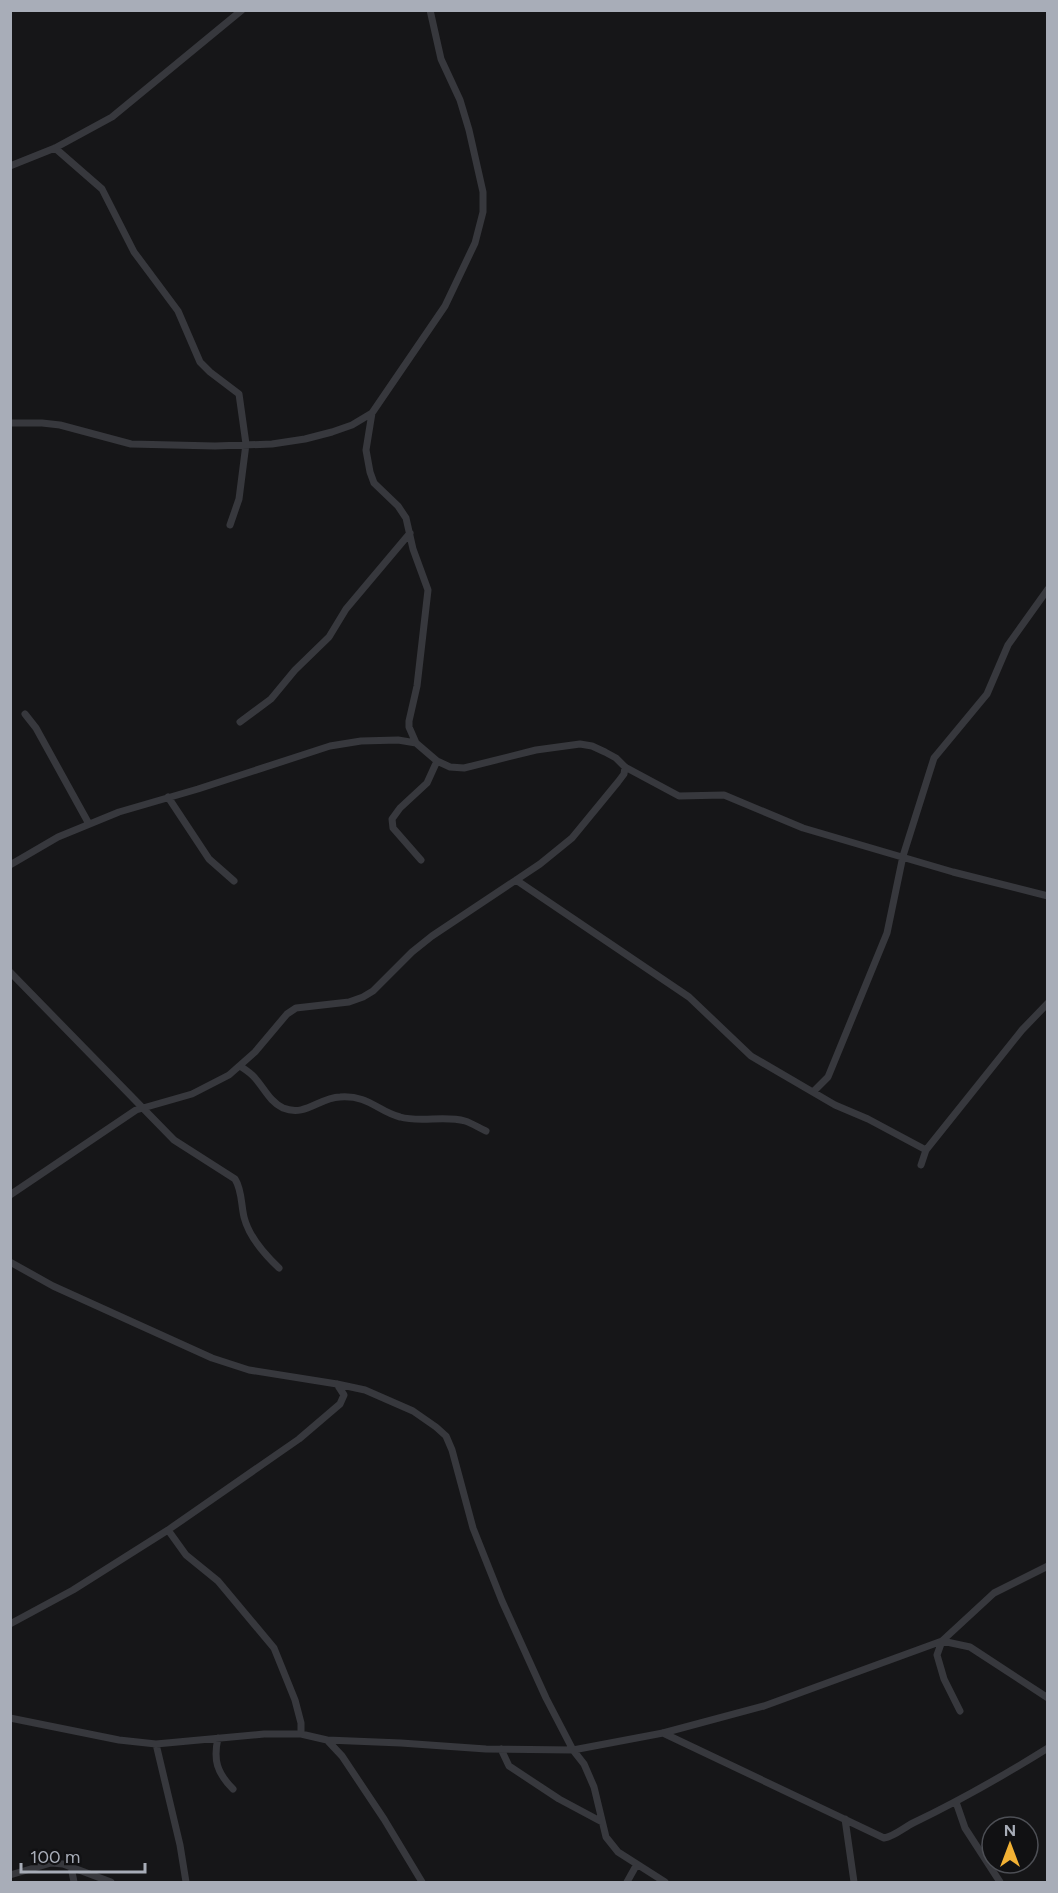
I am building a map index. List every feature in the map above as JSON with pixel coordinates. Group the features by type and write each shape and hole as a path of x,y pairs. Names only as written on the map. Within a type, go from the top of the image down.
{"street":[{"path":"10,166 55,148 112,117 242,10"},
{"path":"10,423 60,425 131,444 272,444 332,432 363,420 372,413 446,306 475,243 482,219 483,192 470,130 441,59 430,10"},
{"path":"55,148 102,189 134,252 178,311 200,362 238,394 246,444 240,490 230,525"},
{"path":"372,413 366,450 369,472 374,483 398,506 406,518 413,549 428,590 417,686 408,721 416,743 437,761 450,767 464,768 546,748 580,744 592,746 616,758 625,768 679,796 724,795 803,828 953,872 1047,896"},
{"path":"240,722 271,699 295,670 329,637 346,609 410,533"},
{"path":"814,1091 828,1077 887,933 903,856 934,758 987,694 1008,645 1047,592"},
{"path":"25,714 36,728 89,824"},
{"path":"10,865 58,837 119,812 330,746 361,741 398,740 416,743"},
{"path":"422,860 393,828 392,819 400,808 427,783 437,761"},
{"path":"10,1195 124,1117 143,1107 166,1103 192,1094 229,1075 287,1014 296,1008 349,1002 373,991 388,974 432,936 516,880 572,838 618,782 625,768"},
{"path":"168,797 209,858 234,881"},
{"path":"516,880 689,997 751,1056 835,1105 868,1119 926,1150"},
{"path":"10,972 174,1140 235,1179 239,1186 244,1219 250,1232 266,1256 279,1268"},
{"path":"921,1165 926,1150 1022,1030 1047,1003"},
{"path":"240,1066 254,1077 277,1104 292,1110 308,1110 330,1098 354,1097 366,1100 398,1117 412,1120 466,1121 486,1131"},
{"path":"10,1262 53,1286 212,1358 249,1370 337,1384 385,1397 436,1426 446,1436 452,1449 473,1528 502,1601 546,1698 573,1750 584,1764 594,1787 606,1837 611,1845 665,1882"},
{"path":"10,1624 73,1590 168,1530 300,1439 340,1404 344,1395 337,1384"},
{"path":"168,1530 186,1555 218,1581 274,1648 289,1680 301,1723 301,1734"},
{"path":"10,1718 119,1740 156,1744 264,1734 301,1734 327,1740 501,1749 573,1750 663,1733 764,1706 942,1641 993,1593 1047,1566"},
{"path":"942,1641 970,1647 1005,1668 1047,1698"},
{"path":"942,1641 937,1655 944,1678 960,1711"},
{"path":"663,1733 884,1838 891,1837 905,1827 956,1802 1047,1748"},
{"path":"218,1738 215,1752 216,1767 233,1789"},
{"path":"327,1740 342,1756 422,1882"},
{"path":"156,1744 180,1845 186,1882"},
{"path":"501,1749 509,1766 559,1799 602,1822"},
{"path":"956,1802 965,1828 1000,1882"},
{"path":"845,1819 854,1882"},
{"path":"10,1875 51,1863 71,1867 111,1882"},
{"path":"627,1882 636,1864"},
{"path":"71,1867 74,1882"}]}
